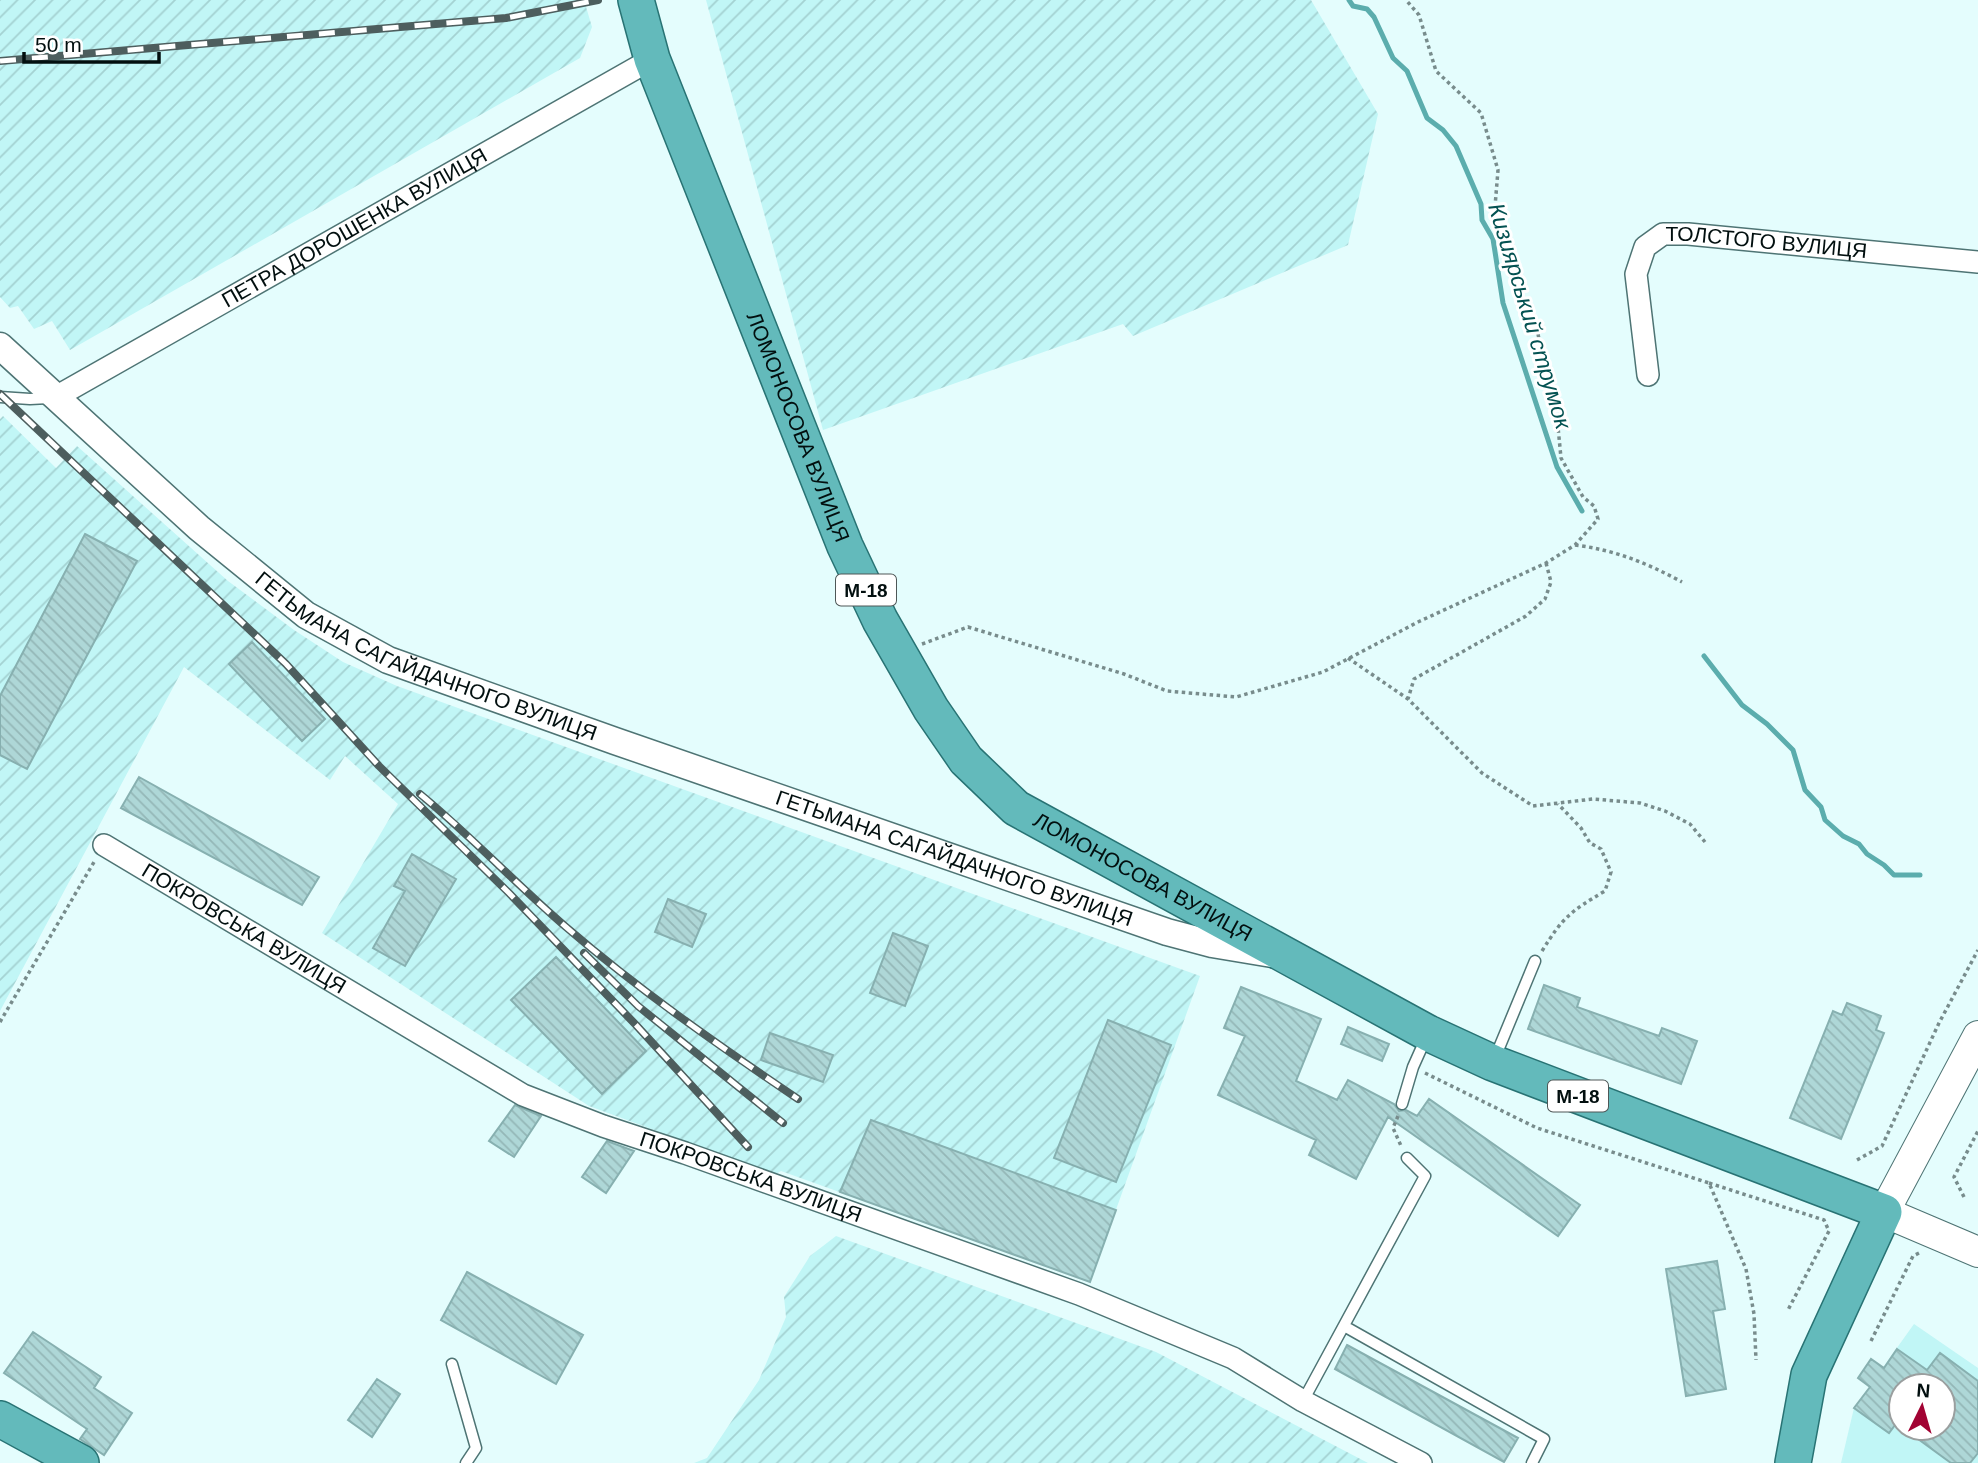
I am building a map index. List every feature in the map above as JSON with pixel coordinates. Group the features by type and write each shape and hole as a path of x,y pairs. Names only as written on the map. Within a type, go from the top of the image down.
{"highway":[{"name":"ЛОМОНОСОВА ВУЛИЦЯ","path":"636,0 652,59 845,546 880,620 931,709 966,760 1016,808 1284,955"},
{"name":"ГЕТЬМАНА САГАЙДАЧНОГО ВУЛИЦЯ","path":"1284,955 1428,1032 1493,1063 1884,1212"},
{"path":"1793,1463 1809,1375 1884,1212"},
{"path":"0,1419 81,1463"}],"main road":[{"path":"1884,1212 1978,1036"},
{"name":"ГЕТЬМАНА САГАЙДАЧНОГО ВУЛИЦЯ","path":"1884,1212 1978,1252"}],"street":[{"name":"ПЕТРА ДОРОШЕНКА ВУЛИЦЯ","path":"56,397 652,59"},
{"name":"ТОЛСТОГО ВУЛИЦЯ","path":"1648,375 1636,274 1646,247 1663,234 1688,234 1978,262"},
{"name":"ГЕТЬМАНА САГАЙДАЧНОГО ВУЛИЦЯ","path":"0,346 199,528 306,615 388,660 1167,932 1212,944 1284,955"},
{"name":"ПОКРОВСЬКА ВУЛИЦЯ","path":"104,845 523,1095 603,1126 1079,1294 1233,1358 1303,1401 1421,1463"}],"lane":[{"path":"0,397 56,397"},
{"path":"1493,1063 1535,961"},
{"path":"1402,1104 1413,1067 1428,1032"},
{"path":"1303,1401 1425,1176 1407,1157"},
{"path":"1344,1326 1544,1438 1532,1463"},
{"path":"452,1364 476,1448 466,1463"}],"path":[{"path":"899,653 968,627 1124,674 1167,691 1236,697 1323,672 1463,599 1546,563 1575,545 1598,519 1594,506 1583,497 1561,458 1556,406 1549,389 1537,329 1515,288 1505,261 1507,250 1494,219 1498,170 1481,113 1436,71 1419,15 1406,0"},
{"path":"1575,545 1602,548 1627,556 1682,582"},
{"path":"1408,699 1414,679 1526,616 1545,599 1551,582 1546,563"},
{"path":"1348,658 1408,699 1482,773 1533,806 1593,799 1640,803 1665,811 1690,824 1706,842"},
{"path":"1535,961 1558,925 1573,910 1605,891 1611,872 1601,849 1590,843 1581,828 1558,804"},
{"path":"0,1022 104,845"},
{"path":"1857,1160 1882,1146 1978,950"},
{"path":"1413,1067 1537,1128 1824,1220 1829,1231 1788,1310"},
{"path":"1393,1128 1407,1157"},
{"path":"1964,1197 1954,1177 1978,1131"},
{"path":"1709,1183 1746,1269 1754,1314 1756,1360"},
{"path":"1871,1340 1913,1256 1924,1251"}],"shaded area":[{"path":"0,0 584,0 592,27 580,58 70,350 52,321 34,329 18,306 10,308 0,297"},
{"path":"706,0 1311,0 1378,114 1348,245 1133,336 1123,324 823,430"},
{"path":"3,416 56,468 77,446 228,581 343,662 397,686 1200,976 1090,1282 781,1171 769,1178 684,1141 589,1106 322,933 398,804 345,756 330,780 184,667 0,1011 0,419"},
{"path":"836,1236 1156,1352 1368,1463 694,1463 707,1458 759,1380 786,1317 784,1297 810,1256"},
{"path":"1914,1324 1978,1368 1978,1463 1841,1463 1854,1408"}],"building":[{"path":"85,534 137,561 27,769 0,755 0,696"},
{"path":"252,642 325,719 302,741 229,664"},
{"path":"139,777 319,877 302,905 121,808"},
{"path":"412,854 456,879 405,966 373,948 405,891 394,886"},
{"path":"668,899 706,914 692,947 655,932"},
{"path":"893,933 928,946 905,1006 870,993"},
{"path":"556,957 646,1051 602,1094 511,1000"},
{"path":"1544,985 1580,998 1577,1007 1659,1036 1662,1028 1697,1041 1681,1084 1528,1029"},
{"path":"1241,987 1321,1019 1296,1081 1337,1100 1348,1080 1394,1104 1399,1111 1406,1110 1417,1116 1429,1099 1580,1205 1558,1236 1388,1117 1356,1179 1309,1155 1316,1140 1218,1095 1245,1036 1224,1028"},
{"path":"1847,1003 1881,1016 1876,1030 1884,1033 1841,1139 1790,1118 1833,1011 1842,1015"},
{"path":"1108,1020 1171,1045 1116,1182 1054,1158"},
{"path":"1348,1027 1389,1044 1382,1061 1341,1044"},
{"path":"770,1033 833,1055 823,1082 761,1060"},
{"path":"515,1105 541,1116 514,1157 489,1141"},
{"path":"871,1120 1116,1210 1090,1282 840,1192"},
{"path":"607,1141 634,1151 606,1193 582,1177"},
{"path":"1717,1261 1725,1309 1713,1311 1726,1389 1686,1396 1666,1269"},
{"path":"467,1272 583,1335 556,1384 441,1320"},
{"path":"33,1332 101,1377 94,1388 132,1413 104,1455 80,1439 87,1429 4,1373"},
{"path":"1347,1345 1518,1438 1504,1462 1335,1369"},
{"path":"1897,1349 1927,1370 1940,1353 1978,1381 1978,1453 1970,1463 1951,1463 1922,1442 1957,1442 1957,1372 1887,1372 1887,1432 1854,1408 1870,1387 1858,1378 1871,1359 1884,1368"},
{"path":"377,1379 400,1394 372,1437 348,1420"}],"waterway":[{"name":"Кизиярський струмок","path":"1349,0 1353,6 1367,9 1374,17 1393,58 1407,71 1427,118 1443,130 1456,146 1481,204 1482,220 1493,239 1503,303 1557,467 1582,511"},
{"name":"Кизиярський струмок","path":"1704,656 1742,705 1767,724 1793,750 1805,790 1821,807 1825,820 1843,836 1859,844 1867,854 1894,875 1920,875"}],"railway":[{"path":"0,61 506,18 598,0"},
{"path":"0,394 286,664 379,766 509,893 636,1025 748,1147"},
{"path":"420,794 547,911 622,973 798,1099"},
{"path":"584,953 638,1006 783,1123"}]}
